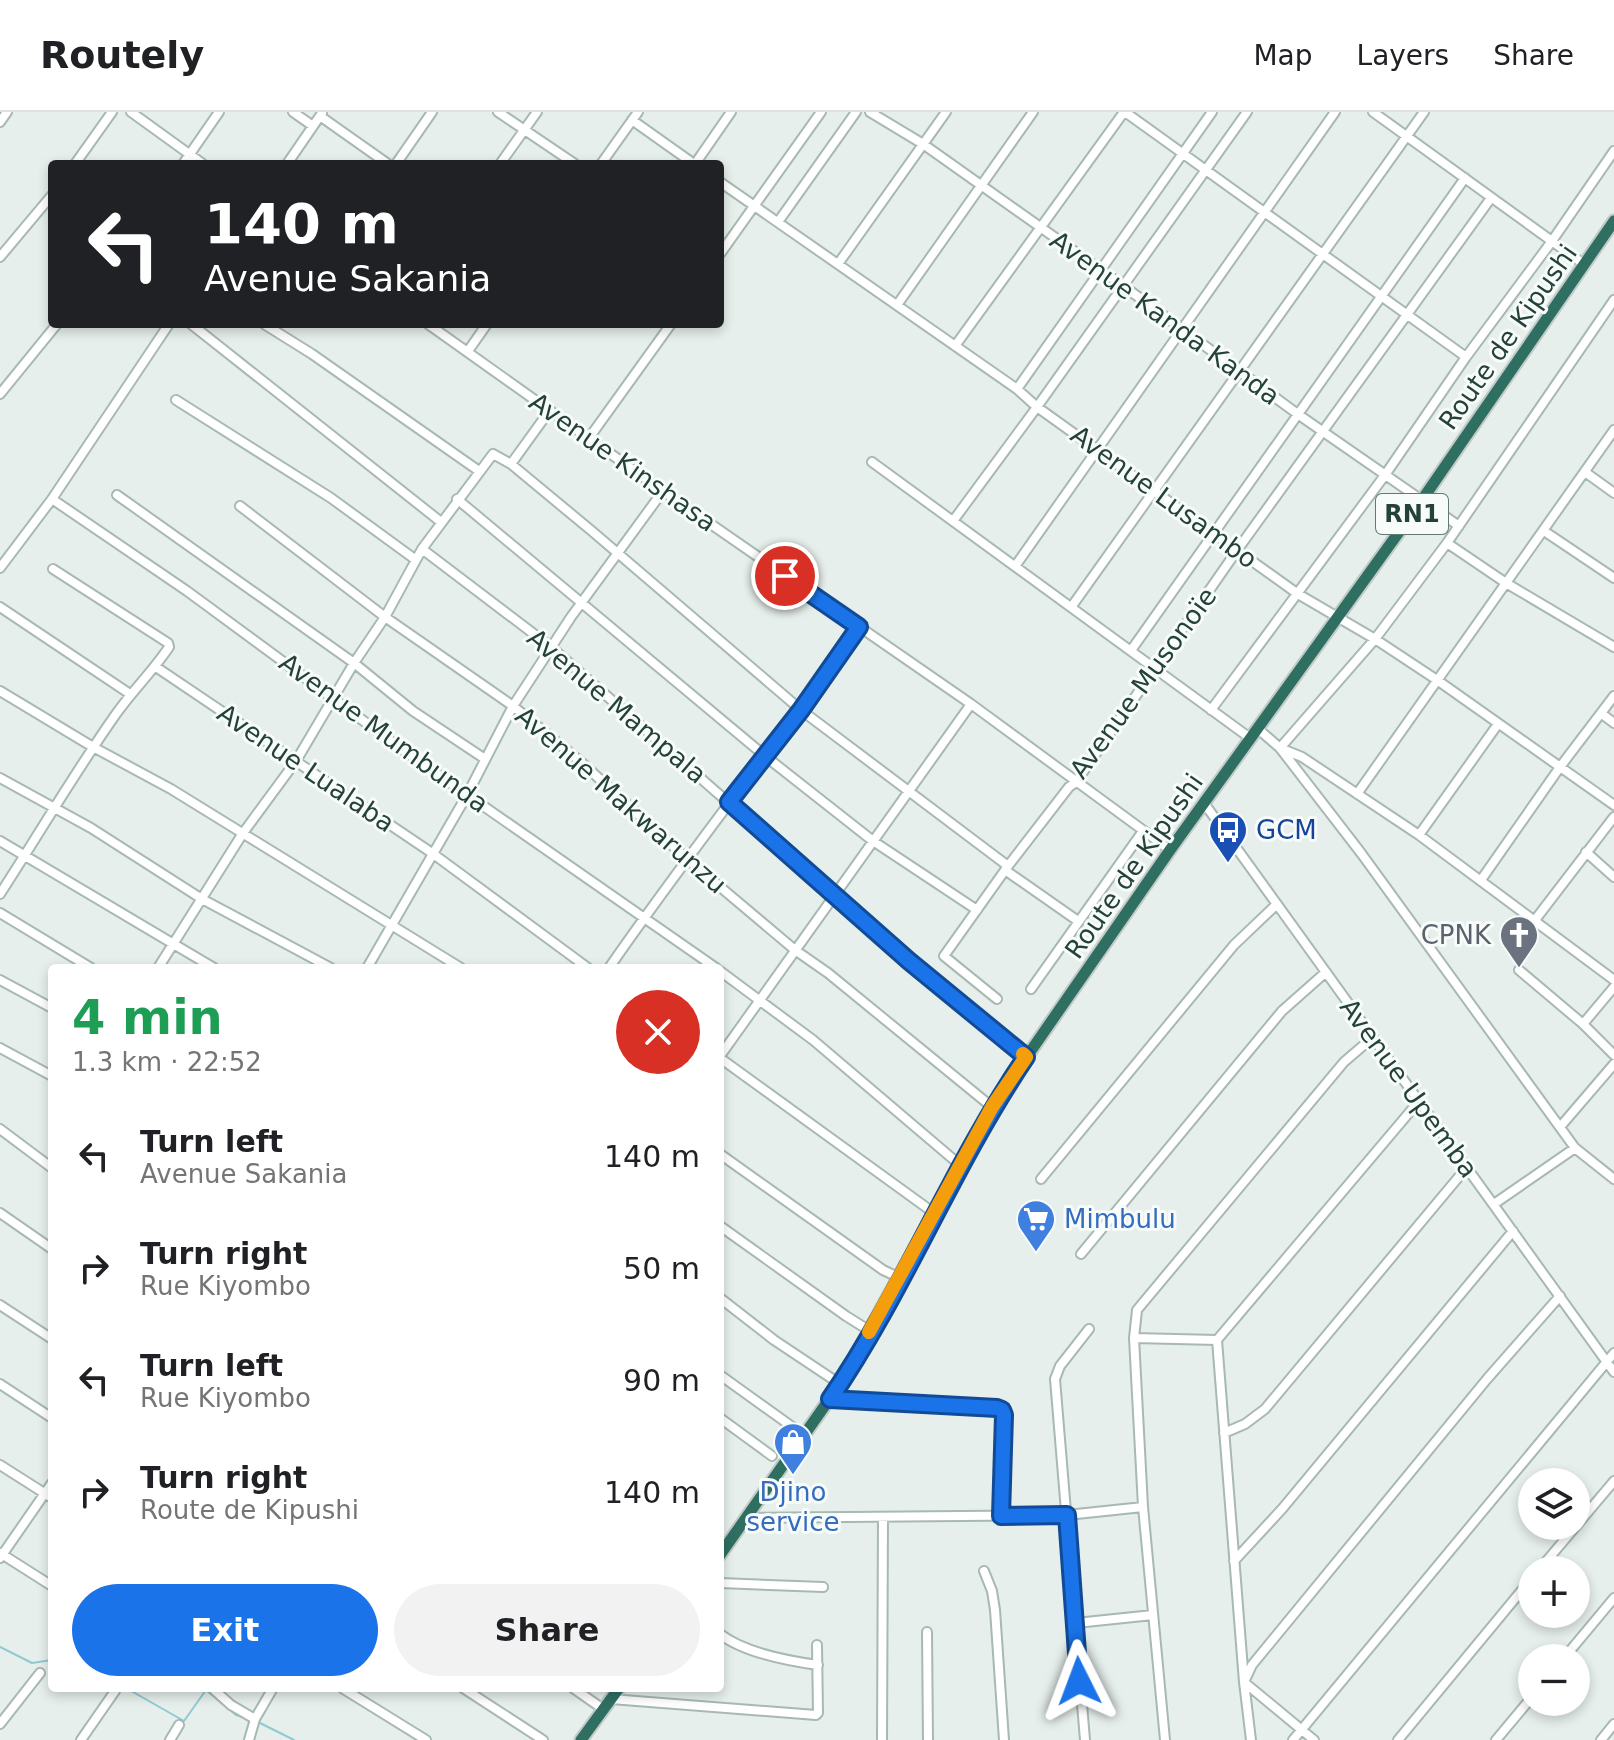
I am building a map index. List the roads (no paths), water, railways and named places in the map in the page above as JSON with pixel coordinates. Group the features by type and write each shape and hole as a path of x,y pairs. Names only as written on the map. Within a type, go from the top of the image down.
{"highway":[{"name":"Route de Kipushi","path":"724,1550 840,1384 992,1107 1170,850 1422,500 1614,221"},
{"path":"581,1740 616,1692"}],"street":[{"path":"0,122 7,112"},
{"path":"78,160 112,112"},
{"path":"131,112 197,160"},
{"path":"186,160 219,112"},
{"path":"293,112 313,126"},
{"path":"399,160 432,112"},
{"path":"498,112 569,160"},
{"path":"503,160 537,112"},
{"path":"697,160 731,112"},
{"path":"724,249 821,112"},
{"path":"778,222 856,112"},
{"name":"Avenue Kanda Kanda","path":"870,112 982,185 1299,415 1459,526"},
{"path":"838,264 946,112"},
{"path":"897,305 1033,112"},
{"path":"955,346 1124,112 1466,357"},
{"path":"1017,389 1212,112"},
{"path":"953,521 1247,112"},
{"path":"1016,565 1335,112"},
{"path":"1373,112 1585,265"},
{"path":"1072,606 1424,112"},
{"path":"290,160 321,114 383,160"},
{"path":"604,160 635,116 689,160"},
{"path":"1211,710 1385,475 1614,151"},
{"name":"Avenue Musonoïe","path":"1132,649 1465,178"},
{"name":"Avenue Lusambo","path":"724,185 1017,389 1037,407 1298,594 1437,680 1614,805"},
{"name":"Avenue Musonoïe","path":"997,999 944,958 1006,868 1076,782 1238,549 1491,198"},
{"path":"0,257 48,200"},
{"path":"1280,748 1375,639 1447,543 1614,300"},
{"path":"0,394 54,328"},
{"path":"0,568 52,499 166,328"},
{"path":"196,328 441,522"},
{"path":"270,328 479,471"},
{"name":"Avenue Kinshasa","path":"434,328 971,704 1170,850"},
{"path":"468,351 484,328"},
{"path":"589,438 668,328"},
{"path":"176,400 331,498 416,560"},
{"path":"511,464 550,410"},
{"path":"1357,794 1614,430"},
{"path":"160,964 243,833 296,761 333,696 385,617 422,549 492,454 511,464 801,710 1078,921"},
{"path":"872,462 1132,649 1211,710 1302,757 1419,835 1614,980"},
{"path":"1585,472 1614,493"},
{"path":"369,964 467,795 513,706 551,647 663,491"},
{"path":"117,495 354,663 413,711 485,759"},
{"name":"Avenue Mumbunda","path":"52,499 93,525 467,795 710,964"},
{"path":"457,499 765,756 873,841 977,910"},
{"name":"Avenue Makwarunzu","path":"240,506 385,617 513,706 795,950 886,1019 992,1107"},
{"path":"1544,531 1614,578"},
{"path":"1447,543 1506,583 1614,647"},
{"name":"Avenue Mampala","path":"422,549 551,647 833,895 1026,1057"},
{"path":"0,894 93,747 130,694 156,667 169,644 53,569"},
{"path":"0,607 130,694"},
{"path":"612,964 859,627"},
{"name":"Avenue Lualaba","path":"156,667 432,853 583,964"},
{"path":"0,691 171,789 455,964"},
{"path":"1481,880 1614,696"},
{"path":"724,1051 971,704"},
{"path":"1602,714 1614,723"},
{"path":"1419,835 1498,724"},
{"path":"1280,748 1361,853 1575,1148 1612,1175"},
{"path":"0,778 91,828 202,899 324,964"},
{"name":"Avenue Upemba","path":"1204,803 1614,1372"},
{"path":"1535,920 1614,817"},
{"path":"1031,989 1143,831"},
{"path":"0,841 207,964"},
{"path":"1586,852 1614,877"},
{"path":"1041,1179 1234,945 1277,904"},
{"path":"0,913 84,964"},
{"path":"1519,970 1583,1024 1614,1055"},
{"path":"1081,1254 1282,1011 1326,972"},
{"name":"Avenue Mumbunda","path":"724,974 813,1040 960,1165"},
{"path":"0,980 48,1006"},
{"path":"1583,1024 1614,987"},
{"path":"1165,1740 1143,1507 1134,1338 1137,1310 1344,1062 1372,1038"},
{"path":"0,1048 48,1074"},
{"path":"724,1060 934,1213"},
{"path":"1560,1127 1614,1064"},
{"path":"1251,1740 1217,1340 1419,1101"},
{"path":"0,1129 48,1165"},
{"path":"1494,1204 1575,1148"},
{"path":"724,1157 883,1270 900,1278"},
{"path":"1224,1433 1245,1424 1265,1409 1467,1167"},
{"path":"0,1213 48,1246"},
{"path":"724,1229 870,1331"},
{"path":"1234,1561 1282,1509 1513,1231"},
{"path":"1244,1682 1262,1650 1560,1296"},
{"path":"724,1301 774,1340 840,1384"},
{"path":"0,1305 48,1336"},
{"path":"1085,1740 1055,1379 1060,1366 1089,1329"},
{"path":"1134,1338 1217,1340"},
{"path":"1293,1740 1614,1353"},
{"path":"724,1378 805,1436"},
{"path":"0,1384 48,1415"},
{"path":"830,1399 1001,1409 1004,1415 1001,1516"},
{"path":"724,1421 772,1456"},
{"path":"0,1465 48,1496 1,1555 48,1584"},
{"path":"1551,1556 1614,1481"},
{"path":"747,1518 1067,1515 1143,1507"},
{"path":"882,1740 883,1518"},
{"path":"984,1571 995,1610 1004,1740"},
{"path":"724,1583 823,1587"},
{"path":"1398,1740 1518,1595"},
{"path":"1576,1644 1614,1598"},
{"path":"1076,1623 1153,1615"},
{"path":"927,1632 928,1740"},
{"path":"724,1637 730,1642 794,1662 818,1665"},
{"path":"582,1692 607,1704 814,1716 818,1713 817,1645"},
{"path":"0,1724 40,1673"},
{"path":"1244,1682 1314,1740"},
{"path":"81,1740 114,1692"},
{"path":"216,1692 256,1720"},
{"path":"249,1740 271,1692"},
{"path":"348,1692 426,1740"},
{"path":"469,1692 543,1740"},
{"path":"1496,1740 1518,1714"},
{"path":"1601,1740 1614,1724"},
{"path":"170,1740 179,1725"}],"waterway":[{"path":"0,1647 32,1663 48,1661"},
{"path":"133,1692 184,1721 205,1692"},
{"path":"208,1692 236,1715 243,1717"},
{"path":"256,1721 294,1740"}],"place":[{"name":"GCM","path":"1228,864"},
{"name":"CPNK","path":"1519,969"},
{"name":"Mimbulu","path":"1036,1253"},
{"name":"Djino service","path":"793,1476"}]}
